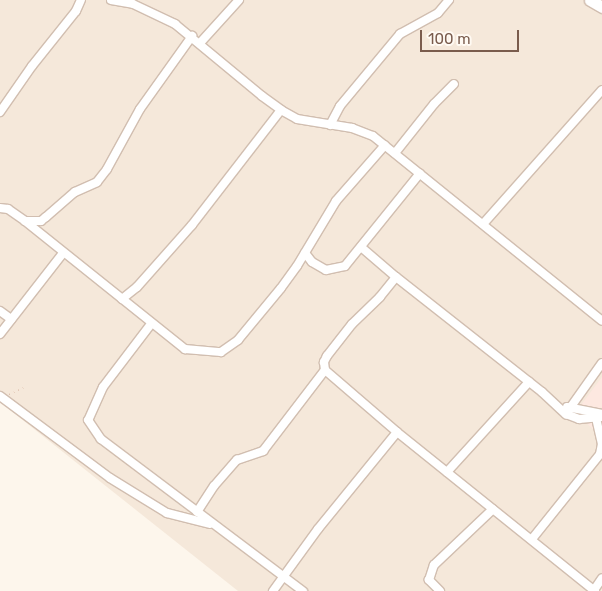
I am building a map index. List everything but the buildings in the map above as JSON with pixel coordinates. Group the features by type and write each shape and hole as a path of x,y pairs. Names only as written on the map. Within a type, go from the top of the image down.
{"main road":[{"path":"590,0 602,8"}],"street":[{"path":"0,112 27,73 76,11 81,0"},
{"path":"112,0 133,4 151,11 192,36 281,110 297,119 364,132 386,145 602,322"},
{"path":"200,43 239,0"},
{"path":"330,125 340,106 400,34 438,13 449,0"},
{"path":"25,221 46,218 75,192 97,182 107,169 136,116 192,36"},
{"path":"395,153 434,104 454,84"},
{"path":"483,224 602,90"},
{"path":"122,299 137,287 192,225 281,110"},
{"path":"0,208 10,210 25,221 151,324 185,349 212,353 228,349 281,288 305,253 336,201 386,145"},
{"path":"305,253 312,262 329,270 345,266 420,173"},
{"path":"361,246 396,277 572,418 600,417"},
{"path":"0,334 63,253"},
{"path":"396,277 380,297 352,324 327,356 323,366 325,370 397,432 594,590 602,578"},
{"path":"0,311 11,319"},
{"path":"151,324 103,387 88,420 101,439 303,591"},
{"path":"570,408 602,363"},
{"path":"198,512 214,486 237,460 262,450 325,370"},
{"path":"446,472 529,382"},
{"path":"1,397 110,478 167,513 214,525"},
{"path":"555,405 600,417"},
{"path":"532,539 600,454 602,444 600,417"},
{"path":"273,591 318,529 397,432"},
{"path":"440,591 429,580 434,565 493,509"}],"path":[{"path":"1,397 26,386"}],"shaded area":[{"path":"0,0 602,0 602,591 238,591 0,402"},
{"path":"602,377 602,437 575,413"}]}
